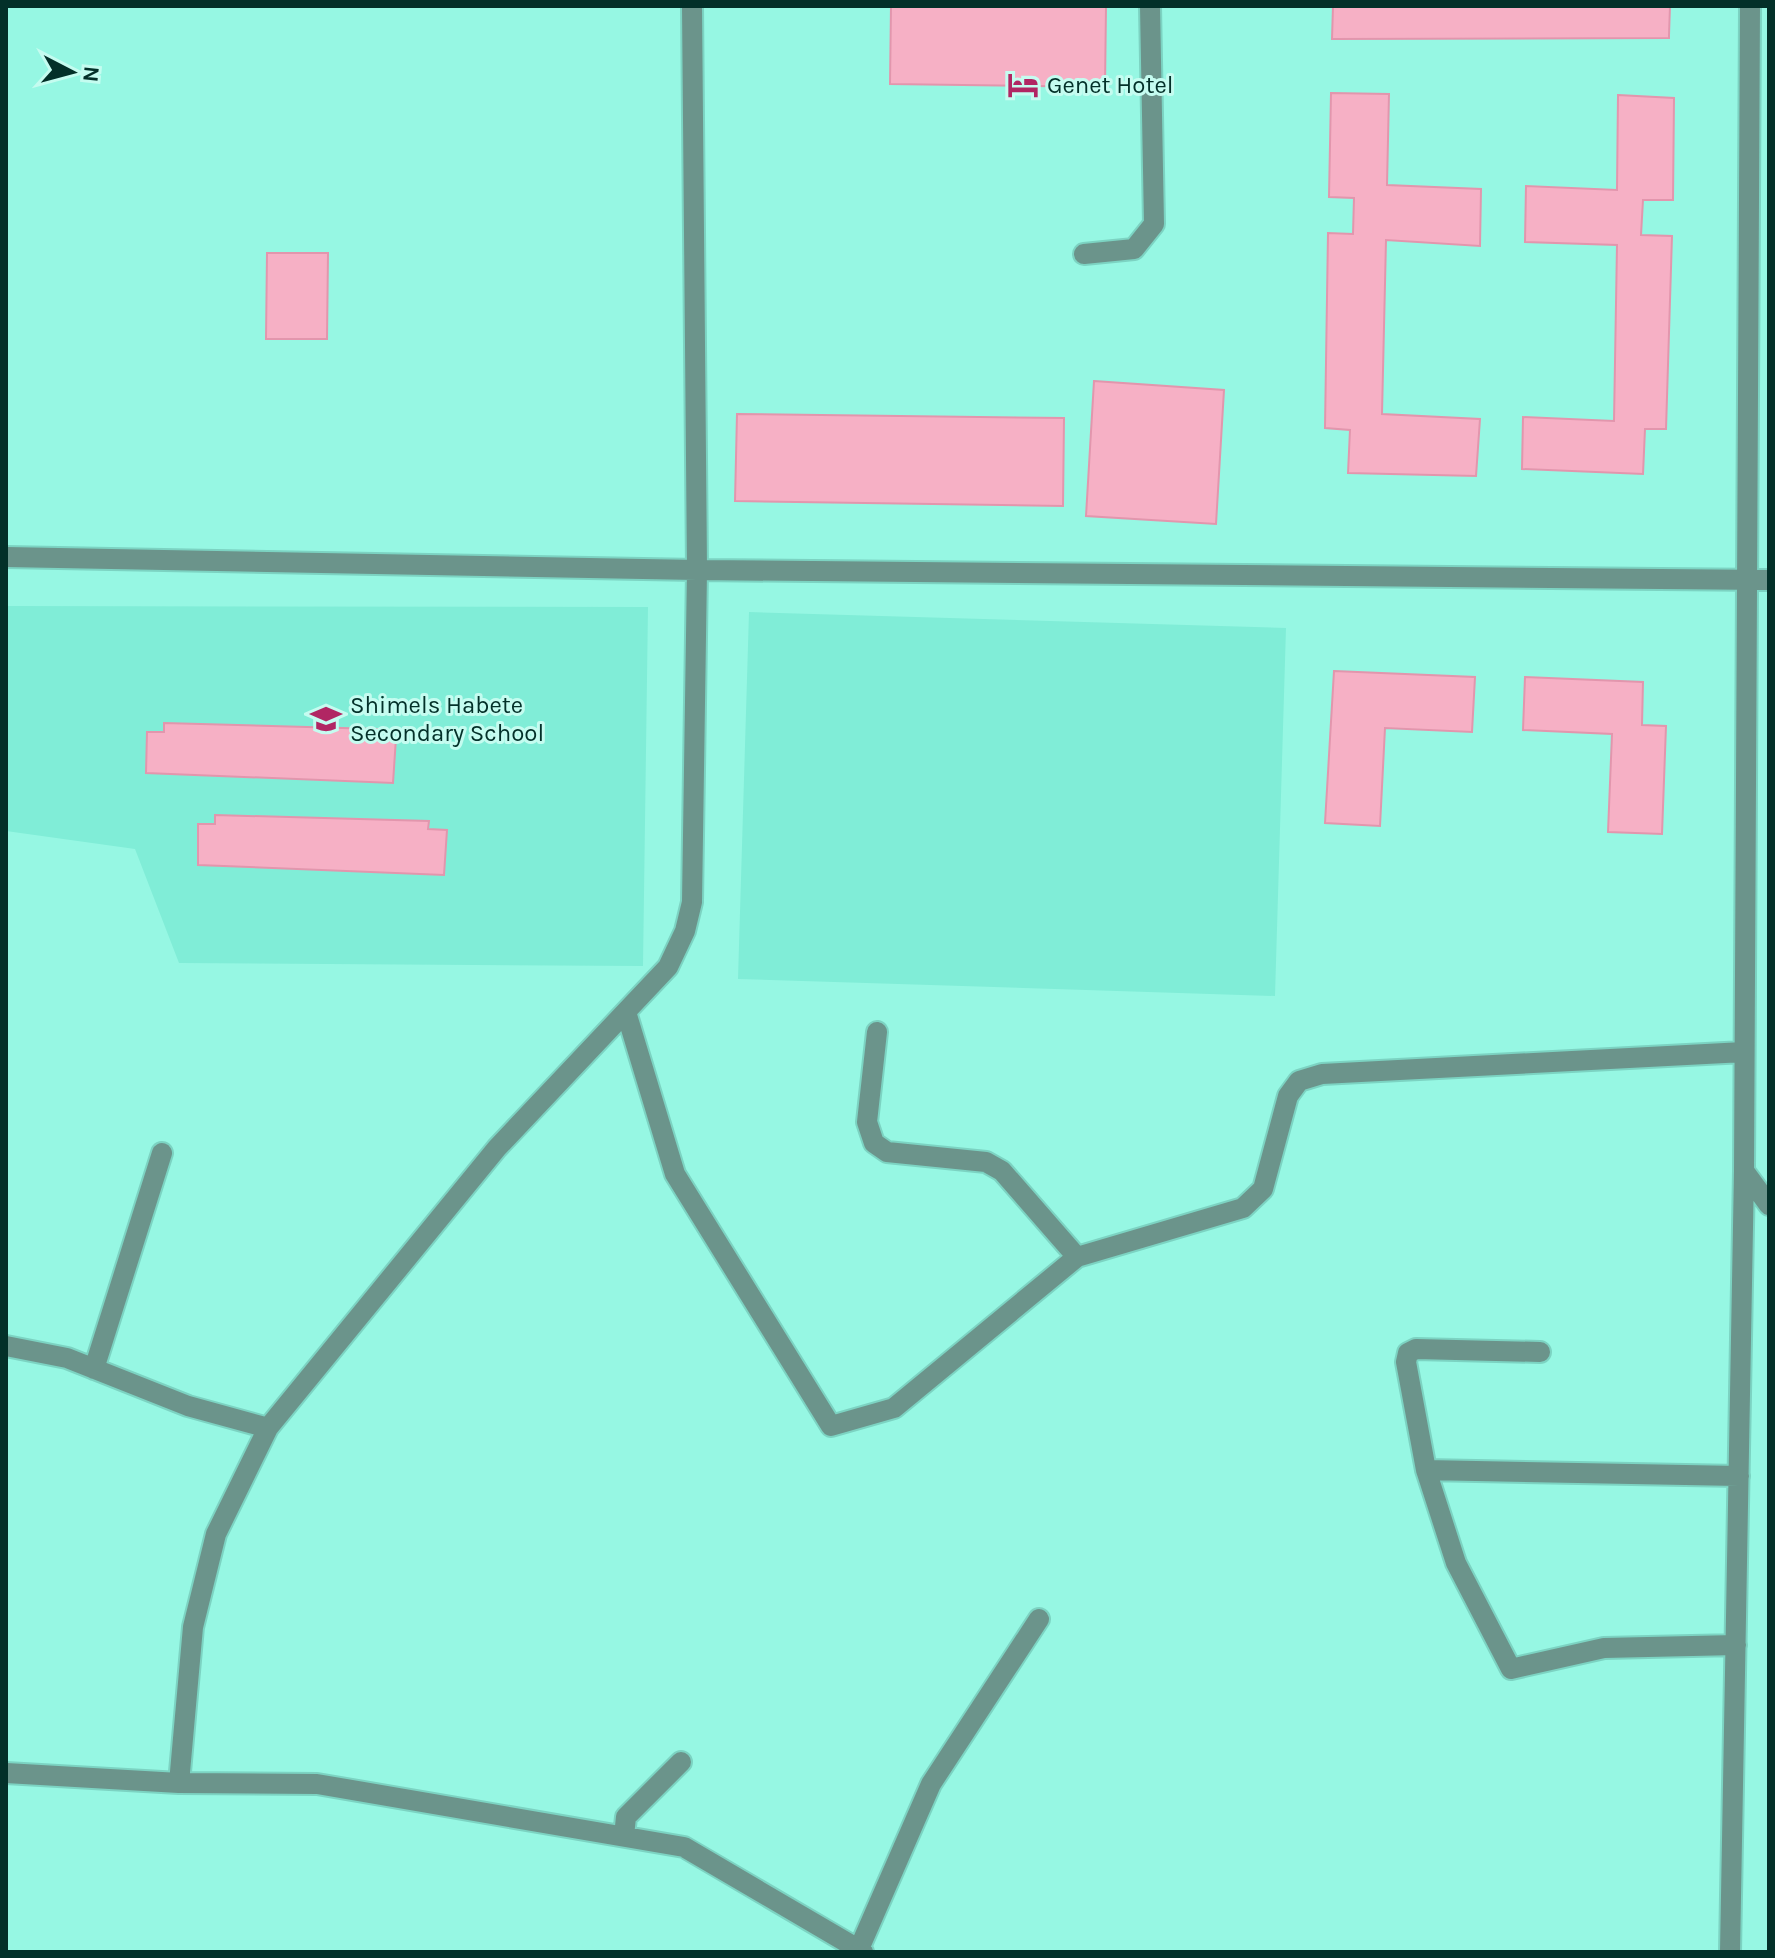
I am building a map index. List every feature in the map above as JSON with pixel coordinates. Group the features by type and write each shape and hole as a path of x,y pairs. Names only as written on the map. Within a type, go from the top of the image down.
{"street":[{"path":"179,1783 193,1627 212,1549 268,1428 497,1148 668,967 685,931 692,902 697,570 692,6"},
{"path":"1084,254 1134,249 1154,224 1150,6"},
{"path":"1730,1952 1744,1171 1750,6"},
{"path":"6,557 697,570 1769,580"},
{"path":"626,1012 675,1174 831,1426 894,1408 1077,1257 1243,1208 1256,1200 1263,1189 1288,1096 1299,1081 1322,1074 1744,1052"},
{"path":"877,1032 867,1122 874,1143 887,1152 986,1162 1002,1171 1077,1257"},
{"path":"94,1369 162,1153"},
{"path":"1744,1171 1769,1205"},
{"path":"6,1346 67,1358 188,1406 268,1428"},
{"path":"1540,1352 1411,1350 1406,1362 1426,1470 1456,1563 1511,1669 1604,1648 1736,1645"},
{"path":"1426,1470 1739,1476"},
{"path":"6,1773 179,1783 317,1784 576,1831 684,1847 861,1951 931,1784 1039,1619"},
{"path":"624,1836 626,1817 681,1762"}],"shaded area":[{"name":"Shimels Habete Secondary School","path":"6,606 648,607 643,966 179,963 135,849 6,831"},
{"path":"749,612 1286,628 1275,996 738,979"}],"building":[{"path":"891,6 1106,6 1105,87 890,84"},
{"path":"1333,6 1670,6 1669,38 1332,39"},
{"path":"1331,93 1389,94 1387,185 1481,189 1480,246 1386,240 1382,414 1480,419 1476,476 1348,473 1350,430 1325,428 1328,233 1353,234 1354,198 1329,197"},
{"path":"1618,95 1674,98 1673,200 1643,200 1641,235 1672,236 1666,429 1645,429 1643,474 1522,469 1523,417 1614,421 1617,245 1525,242 1526,186 1617,190"},
{"path":"267,253 328,253 327,339 266,339"},
{"path":"1094,381 1224,390 1216,524 1086,516"},
{"path":"737,414 1064,418 1063,506 735,501"},
{"path":"1334,671 1475,677 1472,732 1385,728 1380,826 1325,823"},
{"path":"1525,677 1643,682 1642,725 1666,726 1662,834 1608,832 1612,734 1523,730"},
{"path":"164,723 377,729 377,737 396,738 393,783 146,773 147,732 164,732"},
{"path":"215,815 429,821 428,829 447,830 444,875 198,865 198,824 215,824"}],"place":[{"name":"Genet Hotel","path":"1023,85"},
{"name":"Shimels Habete Secondary School","path":"326,719"}]}
